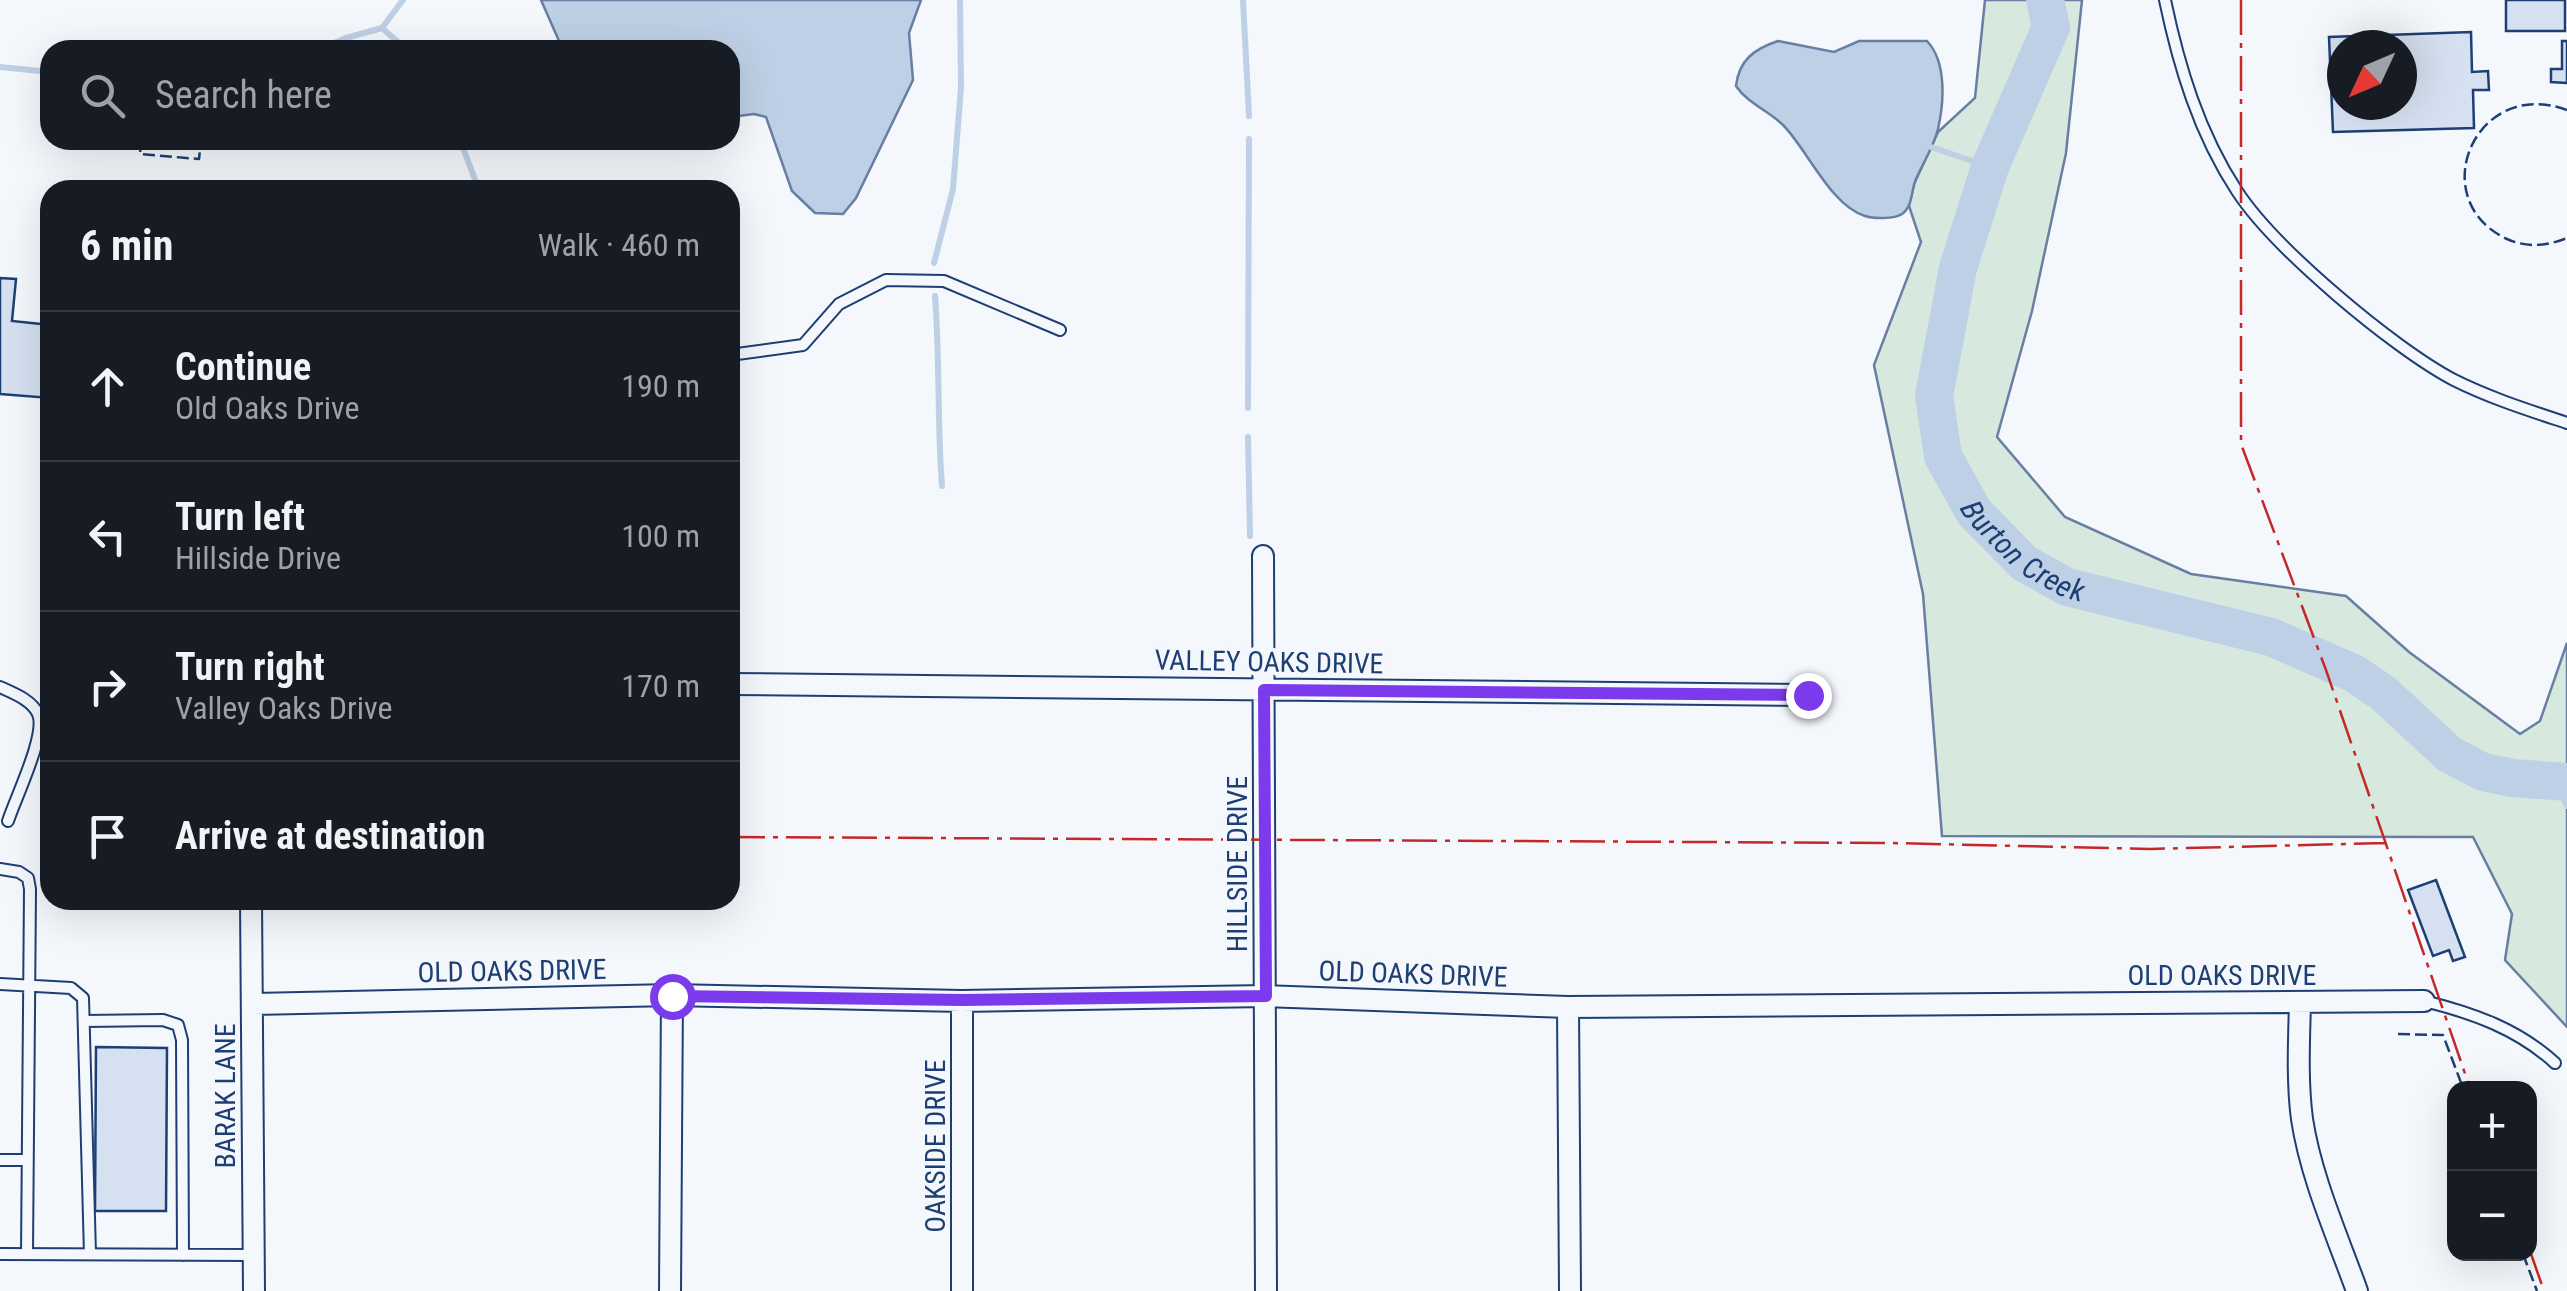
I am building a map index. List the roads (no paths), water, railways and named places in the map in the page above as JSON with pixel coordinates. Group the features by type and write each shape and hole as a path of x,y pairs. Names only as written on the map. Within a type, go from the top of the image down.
{"street":[{"name":"HILLSIDE DRIVE","path":"1263,556 1266,1291"},
{"name":"VALLEY OAKS DRIVE","path":"740,684 1808,695"},
{"name":"BARAK LANE","path":"251,910 254,1291"},
{"name":"OLD OAKS DRIVE","path":"253,1004 672,996 962,1000 1266,996 1568,1007 2424,1001"},
{"path":"670,1291 672,996"},
{"name":"OAKSIDE DRIVE","path":"962,1000 962,1291"},
{"path":"2300,1002 2298,1072 2302,1121 2349,1289"},
{"path":"1568,1007 1570,1291"}],"lane":[{"path":"2165,0 2190,95 2211,144 2256,217 2347,301 2449,377 2492,399 2567,423"},
{"path":"740,354 803,345 839,304 886,280 944,281 1060,330"},
{"path":"0,687 21,696 38,714 40,732 8,821"},
{"path":"0,868 28,878 27,1254"},
{"path":"0,984 71,988 83,998 90,1254"},
{"name":"OLD OAKS DRIVE","path":"2424,1001 2486,1020 2532,1042 2556,1064"},
{"path":"86,1020 162,1020 178,1025 182,1040 183,1254"},
{"path":"0,1160 27,1160"},
{"path":"0,1254 254,1254"}],"water":[{"path":"541,0 921,0 909,33 913,80 856,198 843,214 815,213 792,191 766,117 740,116 740,40 559,40"},
{"path":"1778,41 1834,52 1859,41 1927,41 1941,71 1940,119 1902,214 1873,218 1841,201 1783,125 1736,86 1740,69 1749,57"}],"waterway":[{"path":"341,40 382,28 403,0"},
{"path":"934,263 953,189 961,87 960,0"},
{"path":"1243,0 1249,116"},
{"name":"Burton Creek","path":"2045,0 2051,27 1990,167 1958,268 1934,396 1943,456 1974,512 2024,563 2067,587 2271,637 2355,674 2383,693 2449,754 2483,772 2567,782"},
{"path":"382,28 396,40"},
{"path":"0,67 40,71"},
{"path":"1248,408 1249,139"},
{"path":"1931,147 1990,167"},
{"path":"464,150 475,180"},
{"path":"935,296 942,486"},
{"path":"1248,437 1250,536"},
{"path":"2556,781 2567,806"}]}
